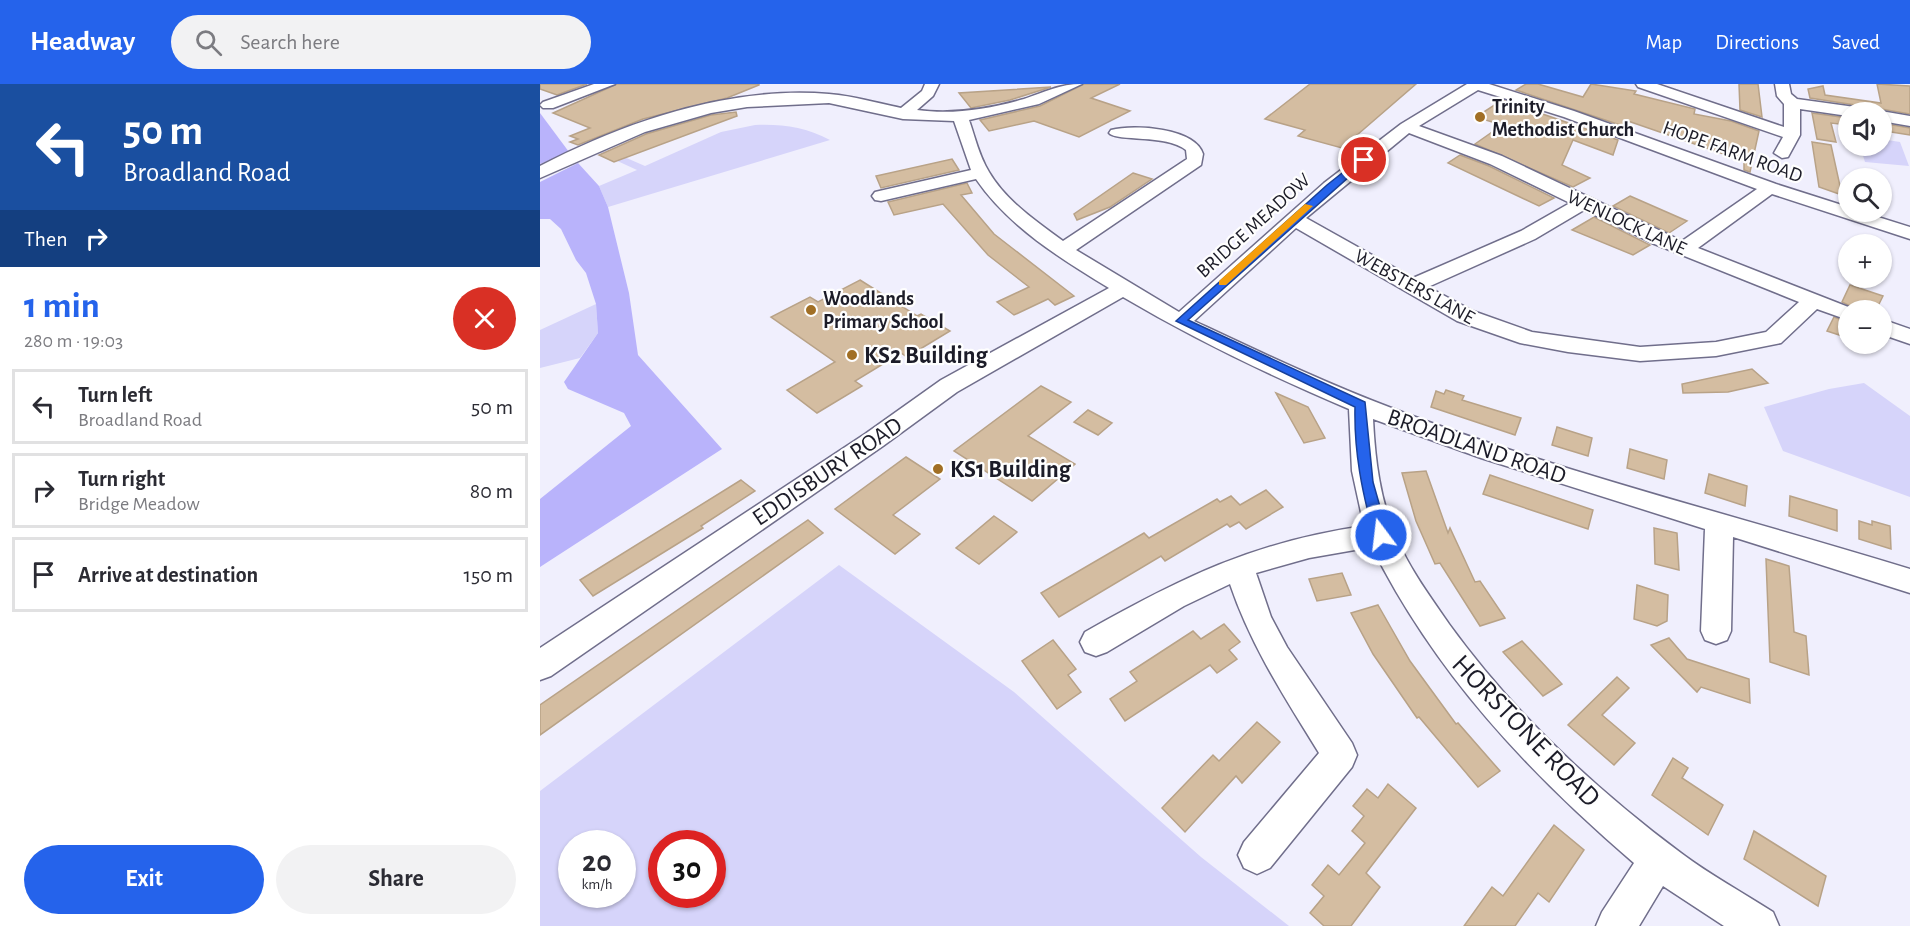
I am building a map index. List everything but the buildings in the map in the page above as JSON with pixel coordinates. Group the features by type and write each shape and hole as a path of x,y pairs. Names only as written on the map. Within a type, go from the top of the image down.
{"street":[{"path":"554,101 608,84"},
{"path":"903,114 928,93 932,84"},
{"path":"540,172 605,143 669,120 742,103 771,92 846,99 903,114 940,118 1017,107 1075,84"},
{"name":"BRIDGE MEADOW","path":"1181,321 1330,186 1407,127 1475,84"},
{"name":"HOPE FARM ROAD","path":"1475,84 1569,114 1770,188 1910,233"},
{"path":"1642,84 1660,86 1792,135"},
{"path":"1782,84 1784,96 1792,103 1838,110"},
{"path":"1782,153 1792,135 1792,103"},
{"name":"BROADLAND ROAD","path":"960,116 980,173 1011,209 1063,250 1122,289 1181,321 1361,405 1585,484 1910,581"},
{"path":"1892,118 1910,121"},
{"name":"WENLOCK LANE","path":"1407,127 1496,160 1684,249 1838,310"},
{"path":"1063,250 1142,199 1195,161 1191,145 1128,129"},
{"path":"881,196 980,173"},
{"path":"1684,249 1770,188"},
{"path":"1413,286 1528,235 1583,203"},
{"name":"WEBSTERS LANE","path":"1294,219 1465,316 1528,338 1640,354 1716,349 1773,338 1813,301"},
{"name":"EDDISBURY ROAD","path":"540,666 949,386 1122,289"},
{"path":"1892,330 1910,337"},
{"name":"HORSTONE ROAD","path":"1361,405 1361,440 1366,482 1381,535 1421,609 1449,650 1485,695 1555,767 1658,859 1759,926"},
{"path":"1716,631 1719,524"},
{"path":"1096,642 1173,597 1239,567 1314,543 1381,535"},
{"path":"1239,567 1257,619 1276,657 1340,756 1257,855"},
{"path":"1616,926 1658,859"}],"shaded area":[{"path":"540,113 569,152 540,164"},
{"path":"755,125 794,127 830,140 608,207 599,186 637,170 600,153 608,150 645,166 721,132"},
{"path":"1892,141 1900,142 1909,166 1865,162 1863,156 1892,156"},
{"path":"578,163 599,186 608,207 629,293 638,355 722,449 540,567 540,499 631,426 624,413 568,389 564,382 598,333 596,304 586,273 576,260 561,229 550,219 540,219 540,182"},
{"path":"596,304 598,333 580,358 540,368 540,330"},
{"path":"1864,383 1910,416 1910,497 1783,451 1764,407 1829,389"},
{"path":"839,565 1014,692 1201,857 1289,926 540,926 540,791"}],"slow traffic":[{"path":"1222,283 1308,206"}],"place":[{"name":"Trinity Methodist Church","path":"1480,117"},
{"name":"Woodlands Primary School","path":"811,310"},
{"name":"KS2 Building","path":"852,355"},
{"name":"KS1 Building","path":"938,469"}],"route":[{"path":"1364,160 1330,186 1181,321 1258,359 1361,405 1361,440 1366,482 1381,535"}]}
